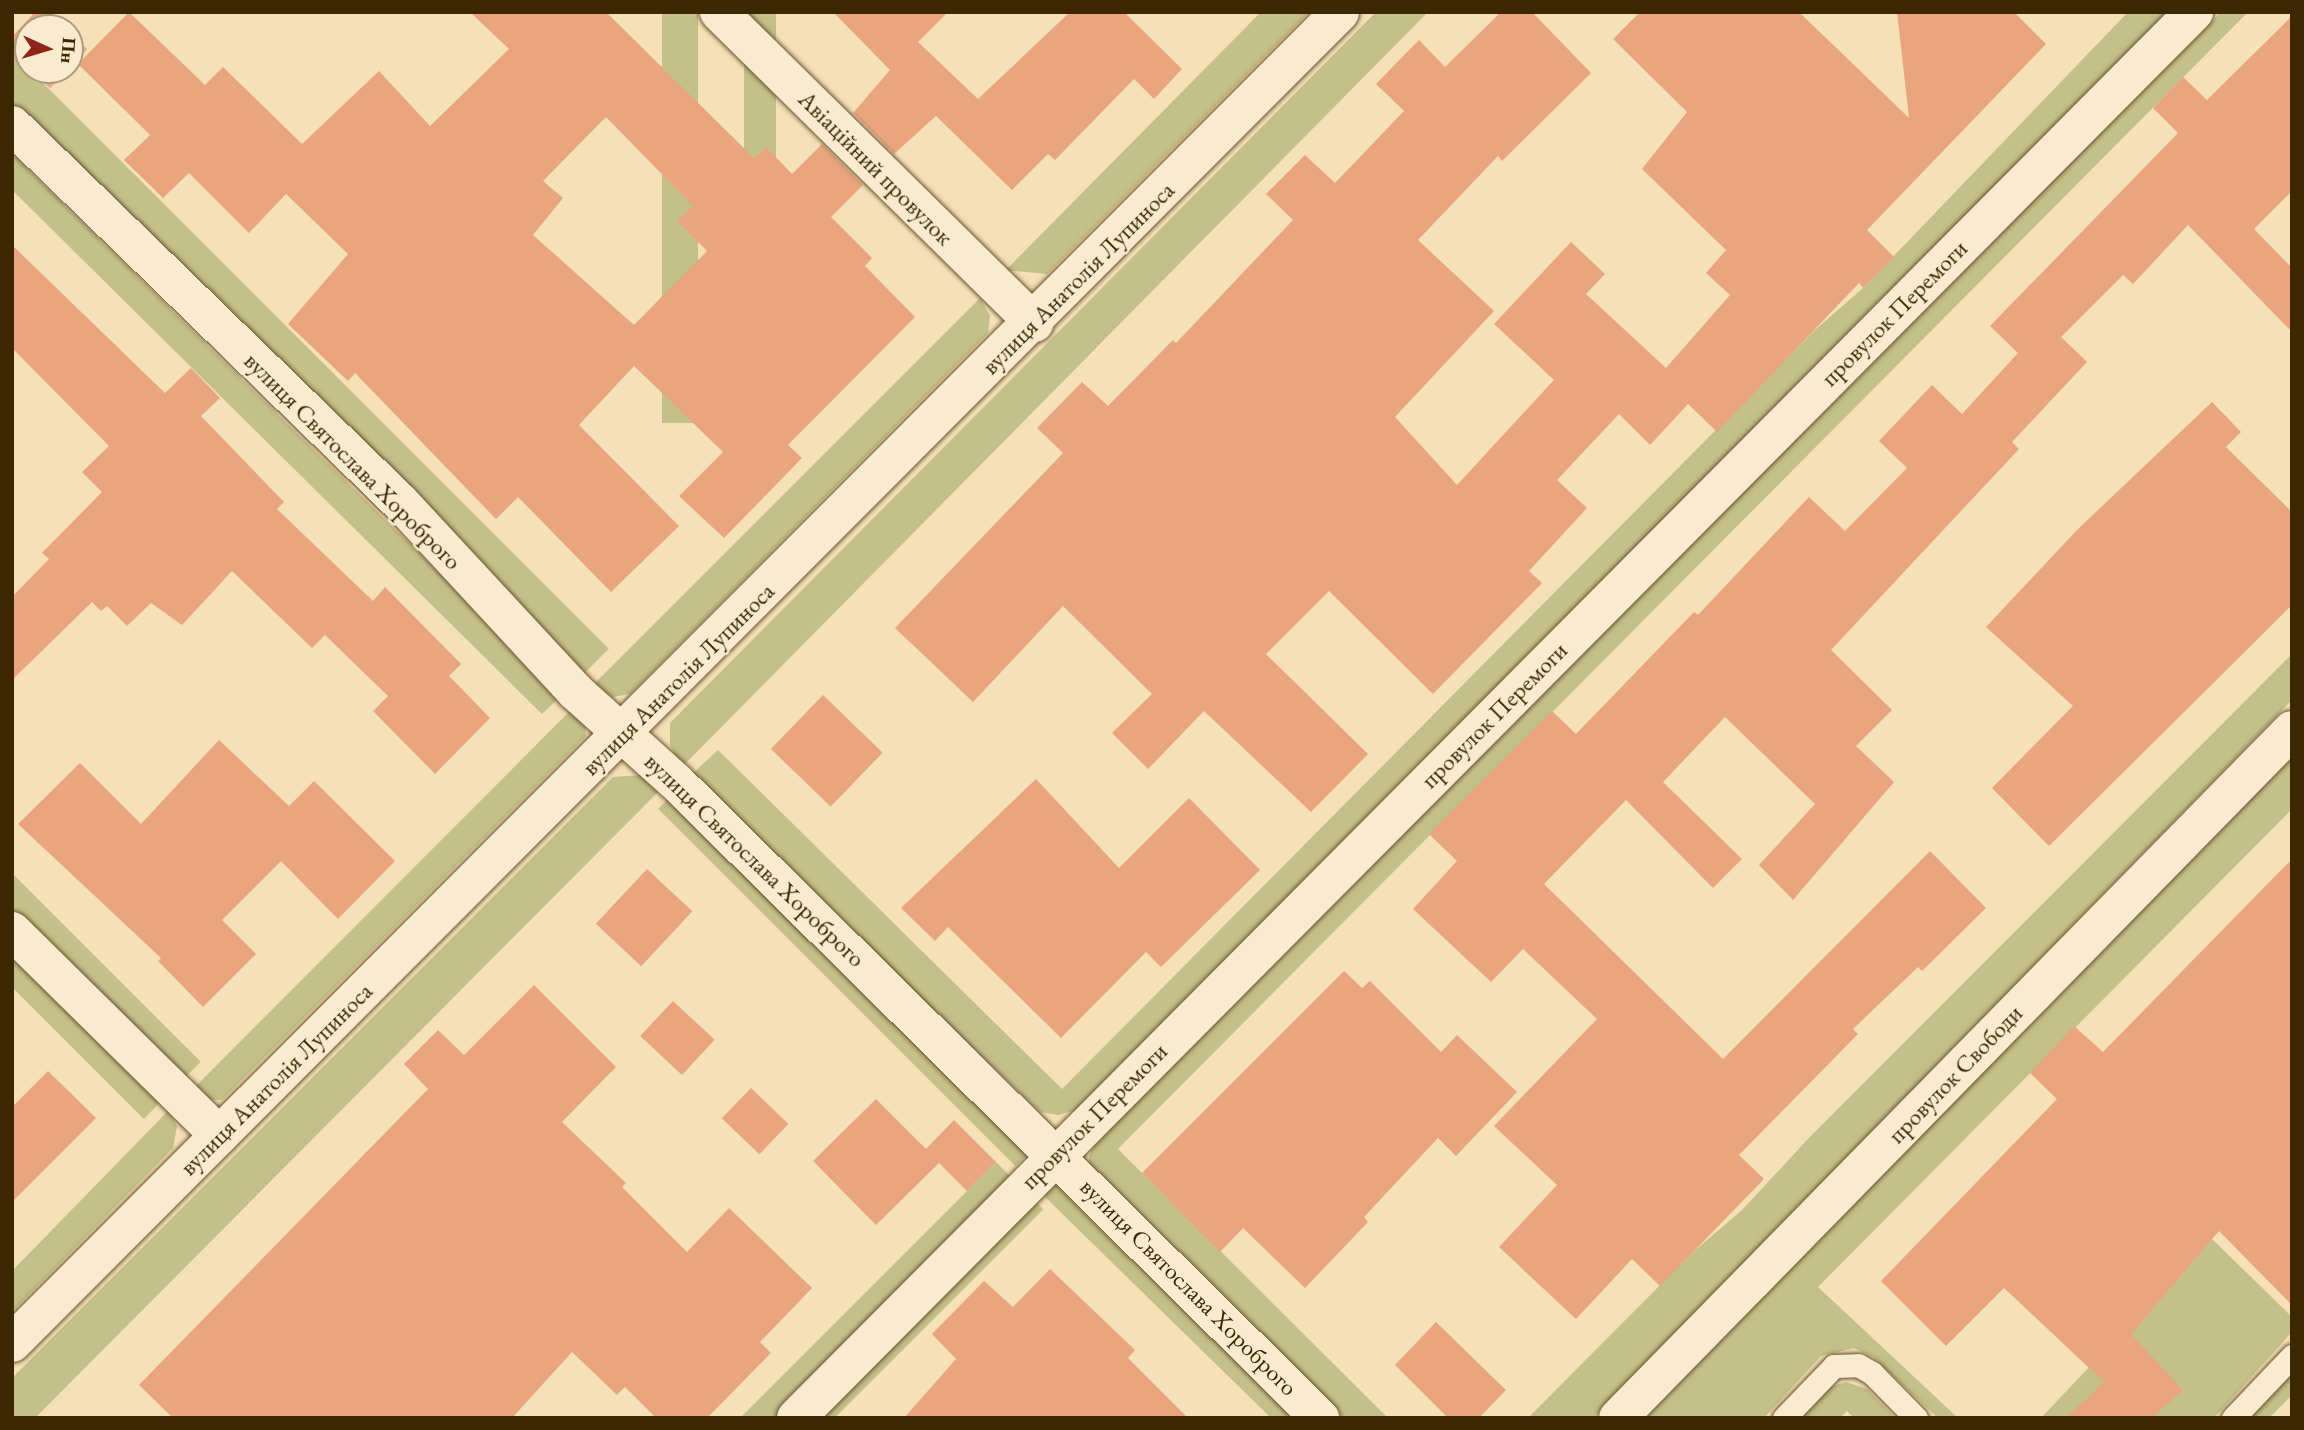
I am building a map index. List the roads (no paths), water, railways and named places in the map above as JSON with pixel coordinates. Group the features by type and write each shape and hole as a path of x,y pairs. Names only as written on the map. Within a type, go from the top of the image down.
{"street":[{"name":"Авіаційний провулок","path":"719,12 1034,323"},
{"name":"вулиця Анатолія Лупиноса","path":"12,1343 1034,323 1340,12"},
{"name":"провулок Перемоги","path":"796,1418 2194,12"},
{"name":"вулиця Святослава Хороброго","path":"12,125 401,503 575,691 625,732 1056,1154 1320,1418"},
{"name":"провулок Свободи","path":"1618,1418 2292,730"},
{"path":"12,932 219,1135"}],"lane":[{"path":"2233,1418 2292,1356"},
{"path":"1784,1418 1834,1366 1858,1365 1872,1373 1916,1418"}]}
